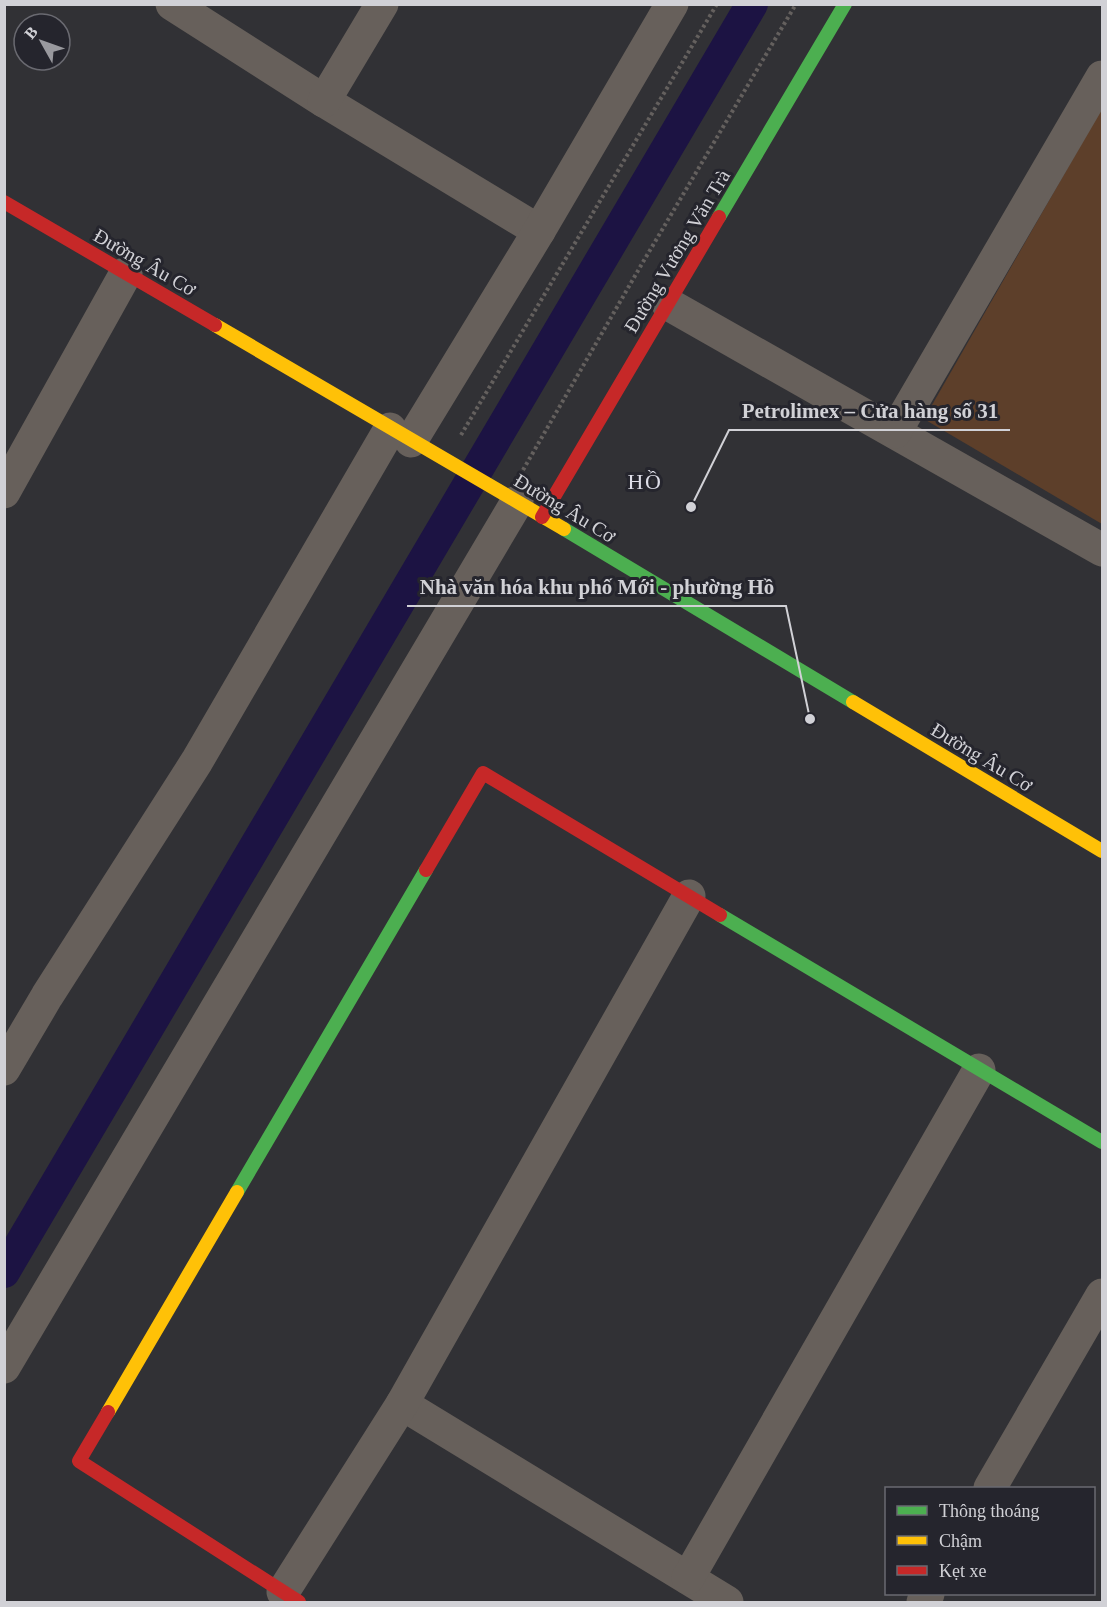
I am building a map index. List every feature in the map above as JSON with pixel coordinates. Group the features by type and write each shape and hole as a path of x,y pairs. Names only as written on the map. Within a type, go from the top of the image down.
{"main road":[{"name":"Đường Vương Văn Trà","path":"522,505 668,304 845,4"},
{"name":"Đường Âu Cơ","path":"4,202 522,505 1102,851"},
{"path":"291,1597 79,1461 483,773 1102,1142"}],"street":[{"path":"172,4 324,101 539,231"},
{"path":"324,101 382,4"},
{"path":"4,1069 197,761 411,441 539,231 672,4"},
{"path":"895,432 1102,77"},
{"path":"4,492 126,273"},
{"path":"668,304 1102,550"},
{"path":"4,1367 522,505"},
{"path":"291,1597 689,896"},
{"path":"688,1578 979,1070"},
{"path":"991,1487 1102,1295"},
{"path":"402,1404 727,1602"}],"path":[{"path":"445,461 717,4"},
{"path":"522,505 643,262 796,4"}],"shaded area":[{"path":"1102,108 1102,524 924,419"}],"waterway":[{"path":"4,1272 752,4"}],"traffic: fast":[{"path":"719,217 845,4"},
{"path":"564,529 853,702"},
{"path":"237,1192 426,870"},
{"path":"720,915 1102,1142"}],"traffic: slow":[{"path":"215,325 564,529"},
{"path":"853,702 1102,851"},
{"path":"108,1412 237,1192"}],"traffic: jam":[{"path":"4,202 215,325"},
{"path":"542,517 719,217"},
{"path":"426,870 483,773 720,915"},
{"path":"108,1412 79,1461 299,1602"}],"place":[{"name":"Petrolimex – Cửa hàng số 31","path":"691,507"},
{"name":"Nhà văn hóa khu phố Mới - phường Hồ","path":"810,719"}],"district":[{"name":"HỒ","path":"645,481"}]}
